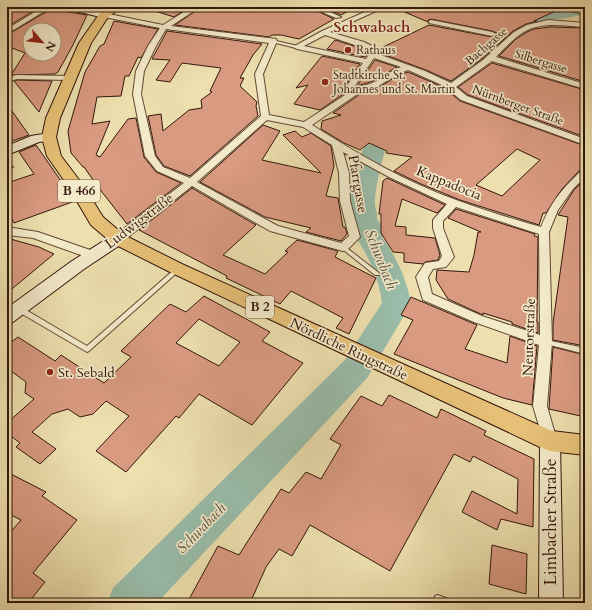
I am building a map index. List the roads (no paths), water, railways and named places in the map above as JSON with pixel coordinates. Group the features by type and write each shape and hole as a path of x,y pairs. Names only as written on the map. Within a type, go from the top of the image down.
{"main road":[{"path":"73,7 99,11"},
{"name":"B 466","path":"117,7 99,11 53,118 49,137 54,156 75,185 97,221 118,239"},
{"path":"7,151 36,139 49,137"},
{"name":"Ludwigstraße","path":"12,312 92,255 118,239"},
{"name":"Nördliche Ringstraße","path":"118,239 178,269 550,441 585,445"},
{"name":"Limbacher Straße","path":"550,441 551,603"}],"street":[{"path":"7,32 48,7"},
{"path":"197,7 164,27 152,46 140,71 137,94 150,156 160,169 191,182 274,229 343,247"},
{"path":"313,7 338,17"},
{"path":"297,47 324,32 382,7"},
{"path":"562,7 573,8 585,14"},
{"path":"99,11 164,27 219,32 273,41 259,74 265,117"},
{"path":"431,22 492,34"},
{"name":"Bachgasse","path":"449,86 491,58 510,39 528,26 538,23 553,22 585,25"},
{"name":"Nürnberger Straße","path":"324,32 361,44 375,51 374,55 431,77 449,86 460,93 464,98 585,142"},
{"path":"297,47 367,62"},
{"path":"337,104 367,62 374,55"},
{"name":"Silbergasse","path":"491,58 585,87"},
{"path":"306,125 359,89 374,85 393,73 406,68"},
{"path":"7,80 17,77 70,78"},
{"name":"Pfarrgasse","path":"265,117 306,125 346,150"},
{"name":"Ludwigstraße","path":"118,239 191,182 265,117"},
{"name":"Pfarrgasse","path":"336,144 344,173 345,201 355,237 343,247"},
{"name":"Kappadocia","path":"346,150 392,175 454,203 544,232"},
{"path":"544,232 554,209 570,187 585,172"},
{"path":"454,203 438,220 438,228 448,257 442,264 429,266 422,277 427,297 478,319 546,342"},
{"path":"7,231 34,235 92,255"},
{"name":"Neutorstraße","path":"544,232 546,342 540,406 550,441"}],"lane":[{"path":"273,41 297,47"},
{"path":"343,247 377,274"},
{"path":"12,312 87,349 178,269"},
{"path":"546,342 585,351"},
{"path":"438,599 448,603"}],"waterway":[{"name":"Schwabach","path":"128,603 356,369 397,304 396,295 387,269 369,237 371,230 364,219 365,213 362,204 364,188 380,134 390,116 411,97 448,78 469,64 482,50 510,30 526,22 583,10"}],"place":[{"name":"Rathaus","path":"348,50"},
{"name":"Stadtkirche St. Johannes und St. Martin","path":"325,82"},
{"name":"St. Sebald","path":"50,372"}],"district":[{"name":"Schwabach","path":"372,27"}]}
